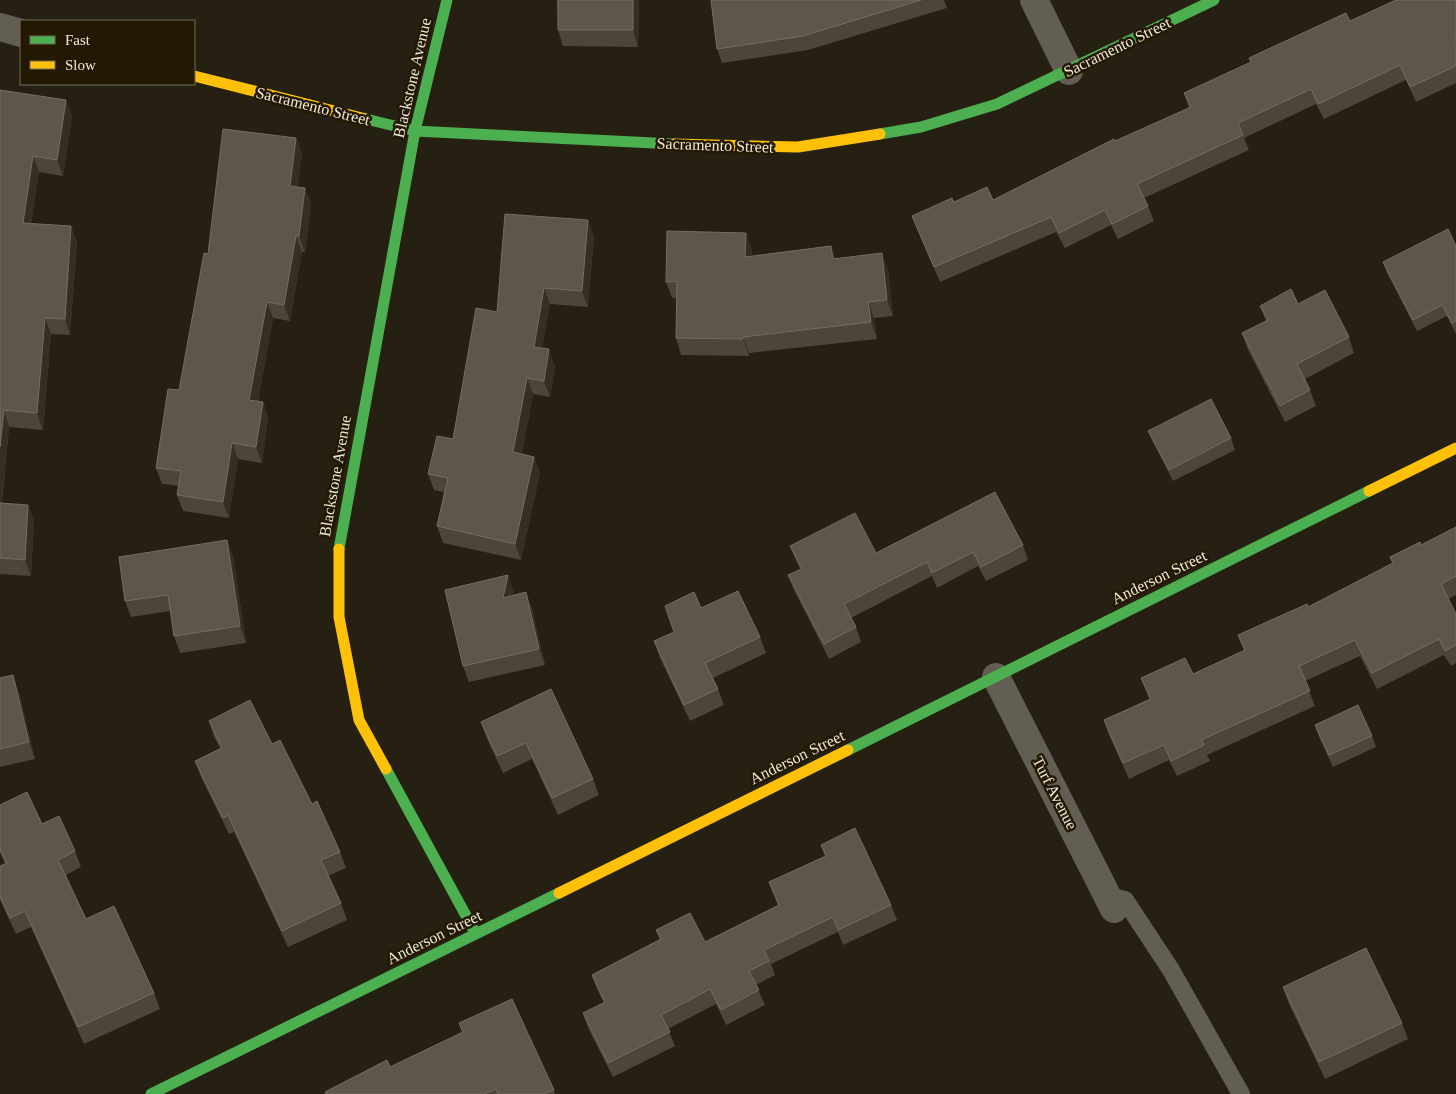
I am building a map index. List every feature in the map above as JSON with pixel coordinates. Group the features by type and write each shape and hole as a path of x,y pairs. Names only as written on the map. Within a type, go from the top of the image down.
{"street":[{"name":"Blackstone Avenue","path":"447,0 415,131 339,543 339,617 359,720 476,934"},
{"path":"1034,0 1069,71"},
{"name":"Sacramento Street","path":"195,76 415,131 691,145 798,147 921,127 997,104 1214,0"},
{"path":"0,28 20,33"},
{"name":"Anderson Street","path":"151,1094 1456,448"},
{"name":"Turf Avenue","path":"996,677 1110,902"}],"lane":[{"path":"1110,902 1125,900 1171,970 1241,1094"}],"building":[{"path":"558,0 633,0 633,30 558,30"},
{"path":"711,0 921,0 803,36 717,49"},
{"path":"1396,0 1456,0 1456,39 1454,40 1456,43 1456,66 1410,87 1400,65 1318,104 1311,89 1238,123 1243,135 1137,184 1148,206 1112,224 1105,210 1059,233 1051,217 934,267 912,216 952,198 954,202 987,187 993,200 1114,139 1115,141 1191,107 1184,93 1251,62 1249,58 1346,13 1350,21"},
{"path":"0,90 66,100 57,160 33,156 23,223 71,226 65,319 45,318 37,413 4,410 0,447"},
{"path":"223,129 296,138 290,186 305,188 299,236 296,236 284,305 267,302 249,400 263,402 256,447 232,443 223,502 177,495 181,471 156,468 168,389 179,390 204,253 208,254"},
{"path":"505,214 588,220 582,291 544,288 534,347 549,349 544,381 527,378 513,452 534,457 515,544 437,526 448,478 428,474 437,436 453,439 476,308 497,312"},
{"path":"1448,229 1456,246 1456,321 1452,323 1442,305 1413,320 1383,262"},
{"path":"667,231 746,233 745,257 831,246 833,259 882,253 887,300 868,302 871,322 743,337 743,339 676,338 677,281 666,282"},
{"path":"1291,289 1298,304 1325,290 1349,337 1297,364 1310,390 1280,406 1242,333 1268,320 1260,306"},
{"path":"1211,399 1231,438 1169,470 1148,431"},
{"path":"995,492 1023,545 981,567 973,552 932,573 927,562 844,604 856,627 824,644 788,575 802,569 790,546 855,513 876,553"},
{"path":"0,503 28,505 25,560 0,558"},
{"path":"1456,527 1456,576 1441,584 1456,614 1456,645 1445,651 1439,639 1372,673 1355,640 1299,666 1310,691 1201,740 1204,745 1171,761 1164,745 1123,763 1104,720 1151,699 1141,678 1185,658 1193,674 1245,650 1238,635 1307,604 1308,607 1393,563 1390,557 1420,542 1421,545"},
{"path":"227,540 240,626 174,636 168,595 125,601 119,557"},
{"path":"508,575 503,598 526,592 539,649 463,666 445,590"},
{"path":"738,591 760,637 705,663 718,689 684,705 654,641 674,632 665,606 694,592 701,608"},
{"path":"13,675 29,742 0,749 0,678"},
{"path":"551,689 593,779 552,798 526,743 497,756 481,722"},
{"path":"250,700 272,744 280,740 312,804 317,801 340,852 321,860 341,903 282,931 228,815 223,818 195,761 222,748 209,721"},
{"path":"1358,705 1372,736 1329,755 1315,725"},
{"path":"27,792 42,824 59,816 75,851 58,860 86,919 114,906 154,993 78,1027 25,911 10,918 0,896 0,866 7,863 0,849 0,805"},
{"path":"855,828 891,905 838,930 833,917 764,950 769,961 749,971 759,990 721,1010 710,989 661,1015 670,1032 608,1063 583,1013 605,1002 592,975 661,939 656,930 690,913 705,942 779,905 769,882 826,856 821,845"},
{"path":"1366,948 1402,1023 1319,1062 1283,987"},
{"path":"512,999 554,1090 544,1094 498,1094 496,1089 484,1094 326,1094 325,1092 387,1060 390,1067 463,1032 459,1023"}],"traffic: fast":[{"path":"339,549 415,131 447,0"},
{"path":"880,134 921,127 997,104 1214,0"},
{"path":"366,119 415,131 674,144"},
{"path":"848,750 1369,491"},
{"path":"386,769 476,934"},
{"path":"151,1094 559,893"}],"traffic: slow":[{"path":"195,76 366,119"},
{"path":"674,144 798,147 880,134"},
{"path":"1369,491 1456,448"},
{"path":"339,549 339,617 359,720 386,769"},
{"path":"559,893 848,750"}]}
